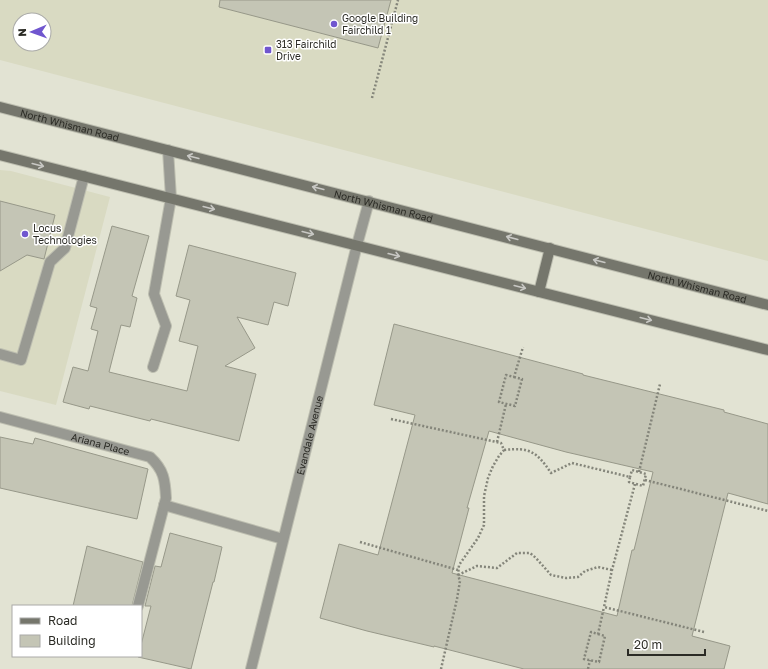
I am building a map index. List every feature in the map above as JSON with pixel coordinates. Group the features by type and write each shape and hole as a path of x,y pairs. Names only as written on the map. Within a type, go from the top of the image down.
{"main road":[{"name":"North Whisman Road","path":"0,107 768,305"},
{"path":"0,155 768,350"},
{"path":"539,292 550,248"}],"street":[{"path":"153,367 166,326 154,294 171,198 168,150"},
{"path":"0,354 21,360 50,262 65,248 84,176"},
{"name":"Evandale Avenue","path":"250,669 369,201"},
{"name":"Ariana Place","path":"0,417 150,457 158,465 165,481 166,498 138,605"},
{"path":"164,505 283,539"}],"path":[{"path":"372,98 398,0"},
{"path":"514,377 523,348"},
{"path":"506,375 514,377 522,379 515,406 499,402 506,375"},
{"path":"639,472 660,384"},
{"path":"497,442 506,404"},
{"path":"391,419 501,443 504,450"},
{"path":"441,669 457,599 460,581 458,575 459,565 478,538 484,525 484,496 488,478 493,466 504,450 515,448 528,450 539,456 552,473 572,464 630,477"},
{"path":"632,470 639,472 646,474 643,486 629,482 632,470"},
{"path":"644,480 768,511"},
{"path":"598,634 612,570 635,484"},
{"path":"360,542 458,570"},
{"path":"458,575 477,566 497,568 517,553 530,553 551,575 566,578 578,576 585,571 598,567 612,570"},
{"path":"604,607 704,632"},
{"path":"591,632 598,634 606,636 599,662 584,658 591,632"},
{"path":"588,669 590,660"}],"shaded area":[{"path":"0,0 768,0 768,261 0,60"},
{"path":"0,170 11,171 110,197 56,405 0,391"}],"building":[{"name":"Google Building Fairchild 1","path":"220,0 391,0 378,48 219,7"},
{"name":"Locus Technologies","path":"0,201 55,215 44,259 27,255 0,271"},
{"path":"112,226 149,236 132,296 137,298 130,327 121,325 109,372 187,391 198,346 179,341 190,300 176,296 189,245 296,273 288,306 274,302 268,325 237,317 255,348 225,366 256,374 239,441 151,419 150,421 90,406 89,409 63,402 73,367 88,371 98,331 91,329 97,308 90,306"},
{"path":"394,324 583,375 724,410 724,412 768,424 768,504 728,493 692,636 730,646 724,669 524,669 367,631 320,618 339,544 378,555 415,415 374,405","holes":["489,431 566,452 653,472 634,550 632,550 617,616 452,573 469,508 467,508"]},
{"path":"0,437 33,444 35,438 148,469 137,519 0,488"},
{"path":"170,533 222,547 191,669 138,657 142,657 142,641 151,606 145,606 155,566 161,567"},
{"path":"87,546 143,562 132,605 73,605"}],"place":[{"name":"Google Building Fairchild 1","path":"334,24"},
{"name":"313 Fairchild Drive","path":"268,50"},
{"name":"Locus Technologies","path":"25,234"}]}
